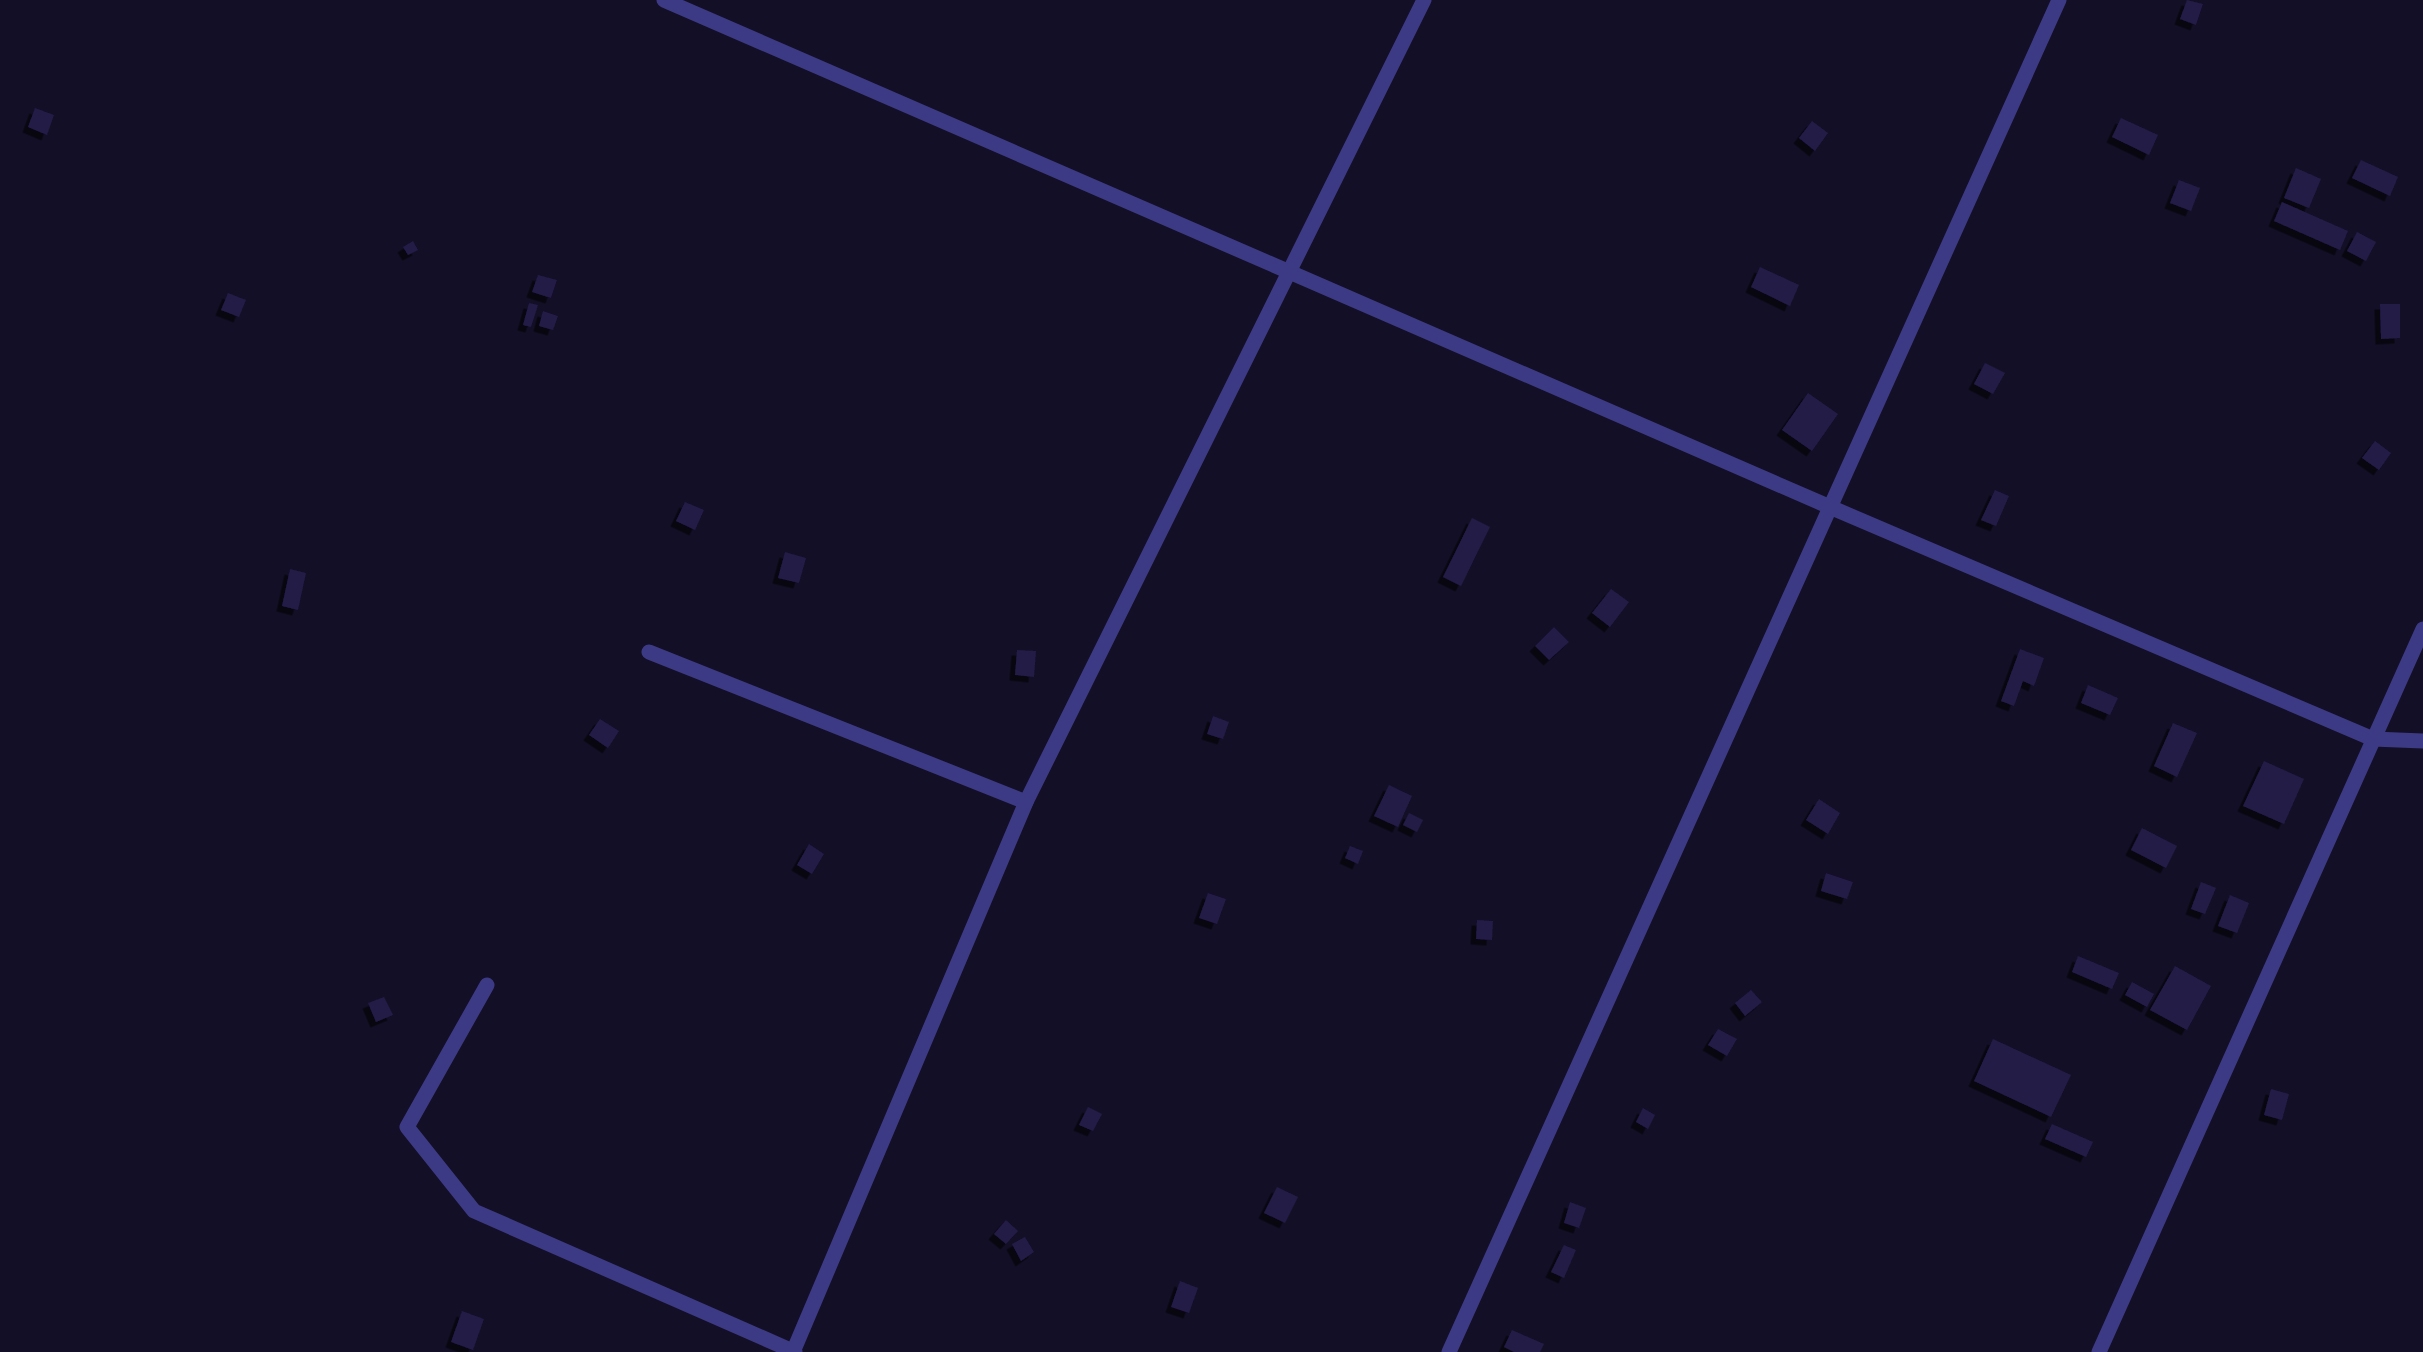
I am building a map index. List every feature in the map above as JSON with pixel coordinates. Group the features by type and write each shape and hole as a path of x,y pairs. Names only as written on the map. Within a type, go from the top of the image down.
{"street":[{"path":"664,0 1830,507 2373,739 2423,741"},
{"path":"487,985 407,1127 474,1211 794,1352 1026,802 1424,0"},
{"path":"1449,1352 2059,0"},
{"path":"2099,1352 2423,629"},
{"path":"649,652 1026,802"}],"building":[{"path":"2187,0 2203,4 2196,25 2180,19"},
{"path":"35,108 54,115 47,135 28,127"},
{"path":"2121,118 2158,135 2149,155 2112,137"},
{"path":"1812,121 1828,133 1815,151 1799,138"},
{"path":"2361,160 2398,177 2390,196 2352,178"},
{"path":"2296,168 2321,179 2309,208 2284,198"},
{"path":"2179,180 2200,188 2191,211 2170,203"},
{"path":"2282,202 2348,231 2340,250 2274,221"},
{"path":"2357,232 2376,242 2366,261 2347,251"},
{"path":"413,241 418,250 408,255 403,247"},
{"path":"1760,267 1799,285 1790,306 1751,287"},
{"path":"538,275 557,280 551,298 532,292"},
{"path":"228,293 246,300 239,317 221,310"},
{"path":"529,303 538,305 531,327 523,325"},
{"path":"2380,304 2400,304 2400,338 2381,339"},
{"path":"543,311 558,316 553,330 539,326"},
{"path":"1985,363 2005,373 1993,394 1974,384"},
{"path":"1808,393 1838,414 1812,451 1782,430"},
{"path":"2375,441 2391,453 2379,470 2362,458"},
{"path":"1995,490 2009,496 1996,526 1981,520"},
{"path":"685,502 704,510 695,530 676,521"},
{"path":"1472,518 1490,527 1461,586 1443,577"},
{"path":"785,552 806,558 799,583 778,578"},
{"path":"290,569 306,573 298,610 282,606"},
{"path":"1611,589 1629,602 1610,627 1592,613"},
{"path":"1554,627 1569,642 1549,660 1535,646"},
{"path":"2020,649 2044,658 2034,686 2023,681 2014,706 2001,701"},
{"path":"1017,650 1036,651 1034,677 1015,675"},
{"path":"2088,685 2118,698 2110,715 2081,703"},
{"path":"1213,716 1229,722 1223,739 1207,734"},
{"path":"600,719 619,731 608,748 589,735"},
{"path":"2173,723 2197,733 2177,777 2154,766"},
{"path":"2264,761 2304,779 2284,824 2243,806"},
{"path":"1389,785 1412,796 1398,827 1374,816"},
{"path":"1819,799 1840,813 1828,834 1806,820"},
{"path":"1409,813 1423,820 1417,832 1403,825"},
{"path":"2142,828 2177,846 2166,868 2131,850"},
{"path":"809,844 824,854 812,874 797,865"},
{"path":"1350,846 1363,851 1358,864 1345,858"},
{"path":"1826,873 1853,882 1847,899 1821,891"},
{"path":"2201,882 2216,888 2205,914 2191,909"},
{"path":"1208,893 1226,899 1217,924 1199,918"},
{"path":"2230,895 2249,903 2237,933 2218,926"},
{"path":"1477,920 1493,921 1492,940 1476,939"},
{"path":"2078,956 2119,973 2112,989 2072,972"},
{"path":"2175,966 2211,986 2187,1030 2150,1010"},
{"path":"2132,982 2154,994 2147,1007 2125,995"},
{"path":"1751,990 1762,1002 1745,1016 1735,1003"},
{"path":"384,997 393,1015 376,1022 368,1003"},
{"path":"1718,1029 1737,1039 1727,1056 1708,1045"},
{"path":"1993,1039 2071,1075 2051,1117 1974,1081"},
{"path":"2271,1089 2289,1094 2282,1120 2264,1115"},
{"path":"1088,1107 1102,1114 1093,1131 1079,1125"},
{"path":"1643,1108 1655,1115 1648,1129 1636,1122"},
{"path":"2052,1124 2093,1142 2086,1157 2045,1139"},
{"path":"1277,1187 1298,1197 1285,1223 1264,1213"},
{"path":"1570,1202 1586,1208 1579,1228 1564,1223"},
{"path":"1006,1220 1018,1231 1006,1244 994,1234"},
{"path":"1025,1237 1034,1252 1021,1261 1012,1244"},
{"path":"1564,1245 1576,1250 1564,1278 1551,1272"},
{"path":"1180,1281 1198,1288 1189,1313 1171,1307"},
{"path":"462,1311 484,1319 473,1350 451,1342"},
{"path":"1512,1330 1544,1344 1540,1352 1514,1352 1504,1347"}]}
